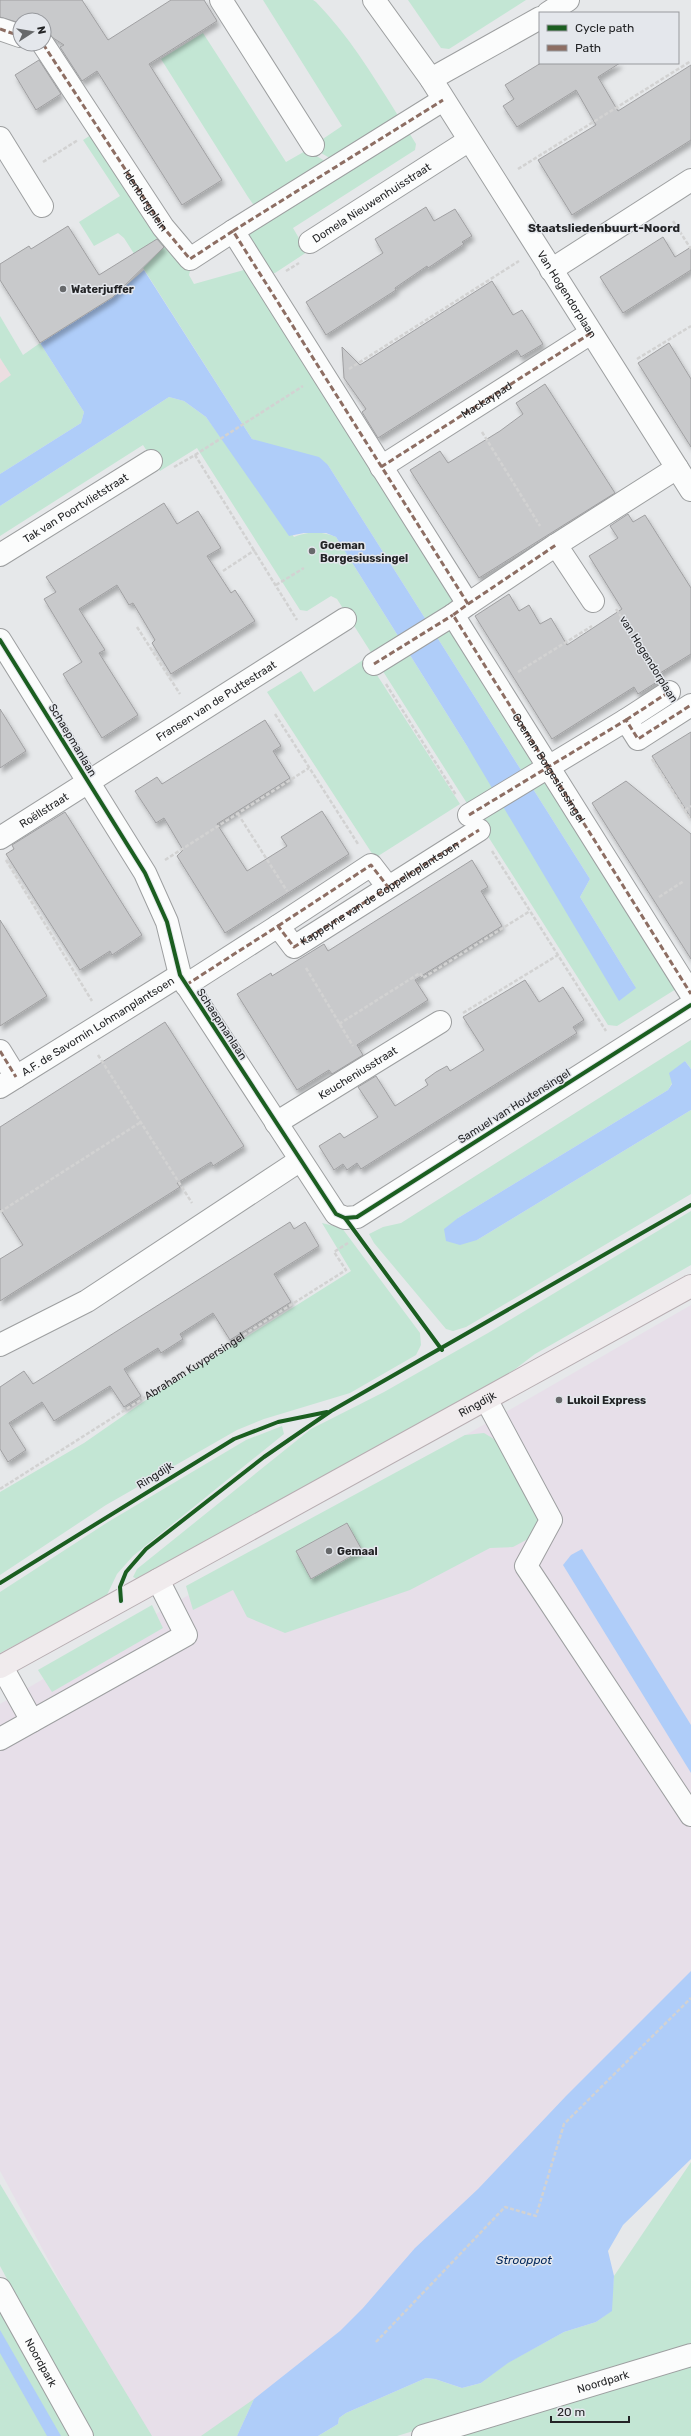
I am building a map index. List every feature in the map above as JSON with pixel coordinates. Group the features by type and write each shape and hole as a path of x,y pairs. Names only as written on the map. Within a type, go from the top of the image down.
{"main road":[{"name":"Ringdijk","path":"1,1667 487,1401 691,1286"}],"street":[{"path":"221,0 313,145"},
{"name":"Van Hogendorplaan","path":"374,0 431,79 468,141 691,490"},
{"path":"431,79 539,16"},
{"path":"0,29 12,33"},
{"name":"Idenburgplein","path":"48,52 99,127 163,228 190,259 233,231"},
{"path":"266,283 233,231 443,100"},
{"path":"0,138 42,206"},
{"name":"Domela Nieuwenhuisstraat","path":"310,242 468,141"},
{"path":"551,270 691,180"},
{"name":"Goeman Borgesiussingel","path":"266,283 382,467 461,609 498,685 691,994"},
{"name":"Mackaypad","path":"382,467 591,333"},
{"name":"Tak van Poortvlietstraat","path":"0,555 151,461"},
{"path":"374,664 461,609 554,546 677,468"},
{"path":"554,546 598,603"},
{"name":"Fransen van de Puttestraat","path":"88,782 345,619"},
{"name":"Schaepmanlaan","path":"2,648 88,782 144,873 167,922 183,980 336,1214 345,1218"},
{"name":"Kappeyne van de Coppelloplantsoen","path":"278,926 294,947 388,887 549,765 626,720 669,692"},
{"path":"626,720 638,739 691,705"},
{"name":"Roëllstraat","path":"2,848 88,782"},
{"path":"183,980 278,926 372,865 388,887"},
{"name":"A.F. de Savornin Lohmanplantsoen","path":"0,1051 8,1082 105,1022 183,980"},
{"name":"Samuel van Houtensingel","path":"345,1218 357,1217 618,1050 691,1006"},
{"name":"Keucheniusstraat","path":"276,1123 440,1022"},
{"path":"0,1345 87,1301 300,1161"},
{"path":"487,1401 551,1520 526,1566 691,1815"},
{"path":"0,1739 186,1635 158,1580"},
{"path":"1,1667 32,1721"},
{"name":"Noordpark","path":"0,2289 82,2436"},
{"name":"Noordpark","path":"423,2436 691,2355"}],"path":[{"path":"495,183 691,60"},
{"path":"22,175 99,127"},
{"path":"660,200 691,249"},
{"path":"151,461 159,476 260,414 326,377 538,249"},
{"path":"616,371 691,326"},
{"path":"469,411 554,546"},
{"path":"195,455 298,621 304,617"},
{"path":"222,571 255,550"},
{"path":"276,585 304,568"},
{"path":"498,685 596,624 598,603"},
{"path":"137,627 194,715"},
{"path":"374,664 618,1050"},
{"path":"275,714 372,865"},
{"path":"638,739 691,820"},
{"path":"144,873 310,768"},
{"path":"684,810 691,806"},
{"path":"238,814 300,911"},
{"path":"2,848 105,1022"},
{"path":"638,909 684,881"},
{"path":"339,1024 420,972 423,978 530,911"},
{"path":"294,947 366,1067"},
{"path":"440,1022 443,1026 558,955"},
{"path":"85,1034 205,1223"},
{"path":"0,1212 141,1122"},
{"path":"345,1218 358,1236"},
{"path":"376,2342 505,2207 536,2216 564,2124 691,1998"}],"shaded area":[{"path":"0,358 12,375 0,383"},
{"path":"691,1305 691,2059 262,2436 144,2436 0,2171 0,1704"}],"green space":[{"path":"263,0 313,0 316,2 339,28 360,56 397,114 396,120 333,160 311,147 342,126"},
{"path":"408,0 526,0 449,49 441,48"},
{"path":"203,33 286,162 307,150 328,163 258,206 253,204 248,197 161,59"},
{"path":"408,131 416,144 415,150 293,228 307,252 275,273 268,273 245,237 246,229"},
{"path":"91,135 191,267 189,275 194,284 251,268 459,595 450,624 676,989 617,1026 608,1025 337,599 331,596 307,611 300,610 197,448 160,471 143,445 0,536 0,506 169,397 184,401 206,417 294,537 315,532 336,537 467,746 636,988 580,897 590,879 328,465 252,439 124,238 118,233 94,246 79,222 120,196 83,140"},
{"path":"0,316 23,355 40,343 84,412 81,423 0,474 0,383 11,375 0,358"},
{"path":"366,658 460,804 375,858 267,692 301,671 314,692"},
{"path":"691,1040 691,1069 685,1061 668,1090 458,1218 477,1240 691,1110 691,1194 466,1327 453,1331 446,1329 374,1243 369,1234 383,1227 401,1223"},
{"path":"691,1211 691,1265 535,1354 506,1376 137,1579 133,1577 137,1569 311,1429 384,1392 488,1333"},
{"path":"322,1223 342,1228 420,1333 421,1345 416,1355 350,1393 264,1419 237,1430 106,1505 0,1575 0,1492 84,1443 146,1400 351,1271"},
{"path":"282,1426 284,1434 133,1556 117,1574 106,1597 0,1653 0,1592 108,1522 246,1440"},
{"path":"484,1433 502,1444 542,1516 528,1539 513,1547 490,1548 410,1590 285,1633 247,1617 233,1590 193,1610 186,1586 465,1435"},
{"path":"152,1605 163,1628 52,1692 38,1670"},
{"path":"691,2162 691,2343 585,2376 577,2381 397,2436 318,2436 338,2424 339,2418 346,2413 426,2378 435,2379 462,2388 481,2383 507,2363 564,2332 596,2322 611,2311 614,2276"},
{"path":"0,2184 152,2436 92,2436 0,2266"},
{"path":"0,2299 75,2436 0,2436"},
{"path":"691,2360 691,2436 443,2436"},
{"path":"254,2399 237,2436 201,2436"}],"water":[{"name":"Goeman Borgesiussingel","path":"144,270 252,439 319,457 328,465 590,879 580,897 636,988 619,1001 467,746 336,537 326,533 304,533 289,536 206,417 184,401 169,397 0,506 0,474 81,423 84,412 40,343 113,297"},
{"path":"685,1061 691,1069 691,1110 477,1240 460,1245 446,1241 444,1229 458,1218 668,1090 672,1084 669,1073"},
{"path":"582,1549 691,1725 691,1773 563,1565 571,1555"},
{"name":"Strooppot","path":"691,1971 691,2159 623,2225 608,2251 614,2276 612,2311 596,2322 564,2332 508,2363 481,2383 462,2388 435,2379 426,2378 346,2413 339,2418 338,2424 318,2436 237,2436 254,2399 340,2331 363,2308 415,2248 478,2189 566,2096"},
{"path":"0,2330 61,2436 47,2436 0,2353"}],"building":[{"path":"0,0 82,0 108,40 171,0 204,0 217,21 149,64 222,180 182,205 97,71 82,81 60,47 64,45 52,37 52,12 12,12 12,21 0,17"},
{"path":"39,60 61,94 36,110 15,75"},
{"path":"539,64 618,64 598,77 618,111 691,65 691,140 572,215 538,160 596,125 576,90 517,127 503,106 514,99 505,85"},
{"path":"426,207 434,221 455,209 472,236 462,242 464,244 428,268 427,266 395,288 396,290 326,335 306,302 383,253 375,239"},
{"name":"Waterjuffer","path":"68,226 99,275 157,239 164,247 113,297 40,343 0,280 0,264 29,246 31,249"},
{"path":"663,237 675,257 691,247 691,270 623,313 600,277"},
{"path":"492,281 513,315 522,310 543,344 521,357 517,350 378,438 362,412 366,409 344,378 342,347 360,365"},
{"path":"669,343 691,379 691,447 638,363"},
{"path":"545,384 615,493 479,578 410,470 440,451 448,463 500,431 523,414 516,403"},
{"path":"164,503 177,524 198,511 221,548 207,556 231,593 235,590 255,621 171,674 152,643 155,640 133,603 129,605 117,585 79,609 105,650 99,653 138,715 102,738 63,674 82,662 44,599 56,592 46,577"},
{"path":"628,514 633,522 645,515 691,588 691,654 657,675 660,680 638,694 634,687 552,739 475,616 509,594 519,611 529,605 540,624 551,618 567,645 622,609 589,556 618,538 610,526"},
{"path":"0,709 26,751 0,768"},
{"path":"265,720 281,746 273,751 290,778 217,824 247,871 287,846 281,837 322,811 349,854 225,933 177,856 183,850 164,818 156,823 135,791 157,777 162,784"},
{"path":"691,732 691,818 652,756"},
{"path":"626,781 691,834 691,959 592,803"},
{"path":"65,812 142,935 112,955 110,951 80,970 6,854 14,849 12,845"},
{"path":"472,860 488,887 481,891 502,926 415,980 428,1000 357,1045 363,1055 332,1074 329,1070 297,1090 237,994 271,973 272,976 324,944 328,951"},
{"path":"0,920 47,996 0,1026"},
{"path":"525,980 539,1002 563,987 584,1020 573,1027 577,1033 361,1169 357,1163 347,1170 343,1164 334,1170 319,1146 340,1133 344,1138 378,1117 358,1087 376,1076 395,1106 428,1085 425,1080 436,1072 447,1066 450,1071 484,1050 463,1017"},
{"path":"165,1022 244,1146 213,1166 211,1162 177,1183 180,1187 0,1301 0,1259 23,1245 0,1209 0,1127"},
{"path":"290,1222 294,1229 305,1222 319,1246 274,1274 291,1302 230,1340 213,1313 180,1334 183,1339 161,1353 158,1348 124,1369 141,1396 124,1407 110,1386 54,1421 42,1402 9,1423 26,1450 8,1462 0,1449 0,1387 24,1371 33,1384"},
{"name":"Gemaal","path":"347,1523 362,1550 311,1579 296,1551"}],"marked path":[{"path":"0,29 12,33"},
{"path":"48,52 163,227 190,259 233,231 468,604 453,615 691,994"},
{"path":"233,231 443,100"},
{"path":"381,467 591,333"},
{"path":"468,604 556,545"},
{"path":"374,664 453,615"},
{"path":"626,720 669,692"},
{"path":"469,815 626,720 638,739 691,705"},
{"path":"186,985 278,926 294,947 479,830"},
{"path":"278,926 371,865 388,887"},
{"path":"0,1051 16,1077"}],"cycle path":[{"path":"0,640 145,873 167,922 180,975 336,1214 345,1218 357,1217 691,1005"},
{"path":"121,1601 120,1587 126,1572 146,1549 264,1457 331,1411 691,1205"},
{"path":"345,1218 442,1350"},
{"path":"0,1583 234,1439 278,1422 327,1412"}],"place":[{"name":"Waterjuffer","path":"63,289"},
{"name":"Goeman Borgesiussingel","path":"312,551"},
{"name":"Lukoil Express","path":"559,1400"},
{"name":"Gemaal","path":"329,1551"}],"district":[{"name":"Staatsliedenbuurt-Noord","path":"604,228"}]}
